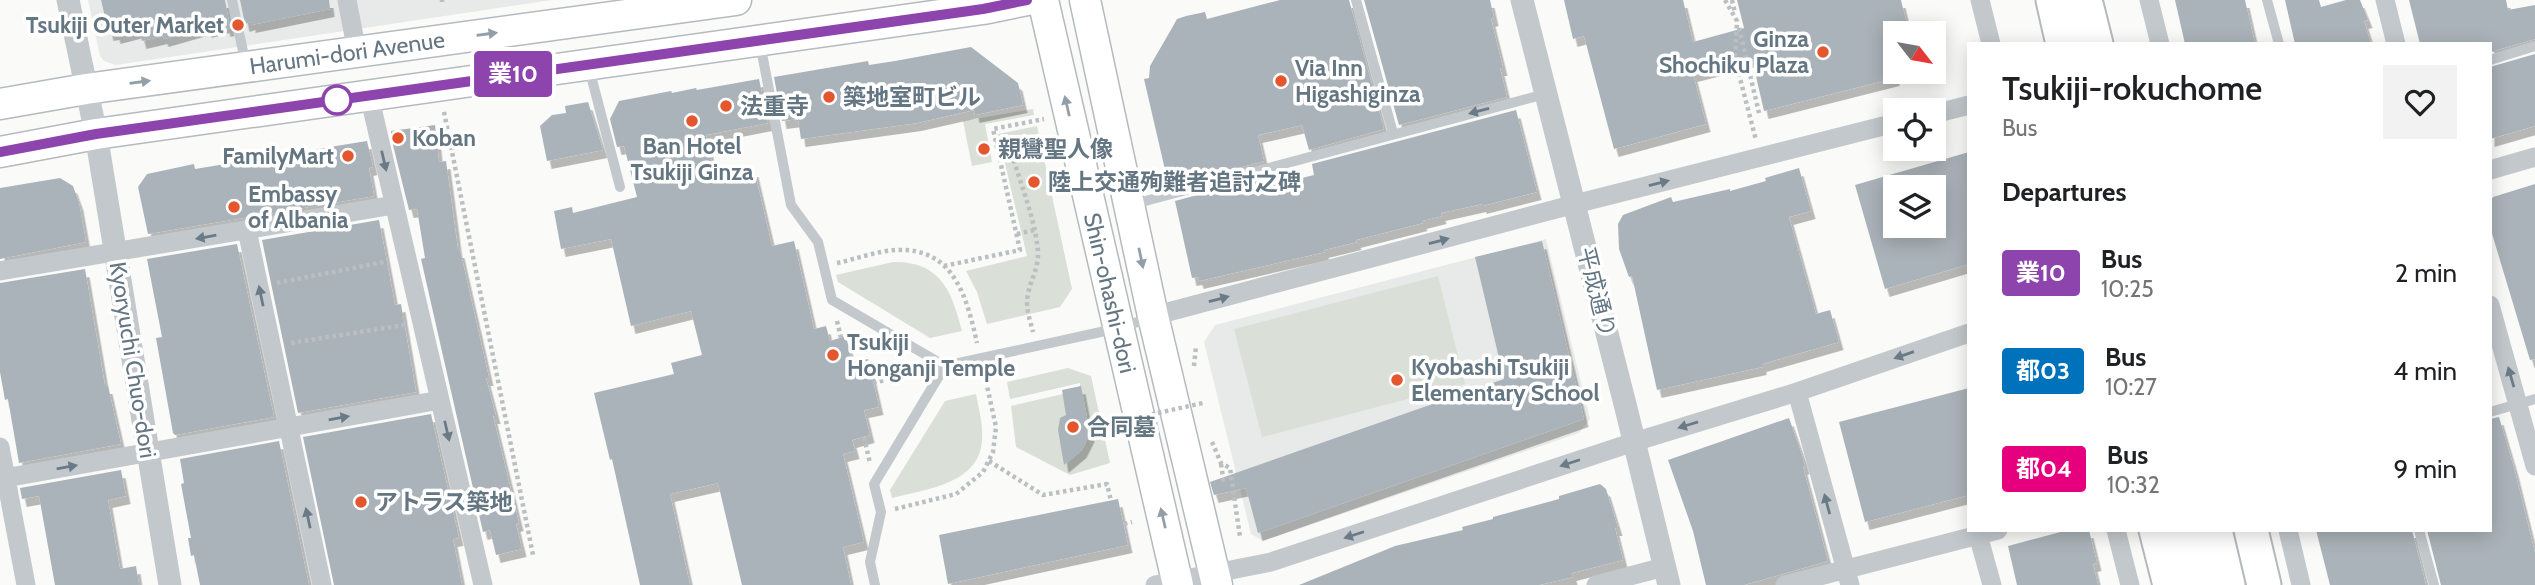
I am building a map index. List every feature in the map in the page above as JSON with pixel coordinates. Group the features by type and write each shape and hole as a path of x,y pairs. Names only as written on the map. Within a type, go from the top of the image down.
{"highway":[{"path":"2053,0 2063,42"},
{"path":"2085,0 2096,42"},
{"path":"2157,532 2170,585"},
{"path":"2177,532 2186,585"},
{"path":"2187,532 2200,585"},
{"path":"2215,532 2228,585"},
{"path":"2251,532 2264,585"}],"main road":[{"name":"Harumi-dori Avenue","path":"0,104 86,89 357,52 592,10 736,0"},
{"name":"Harumi-dori Avenue","path":"0,152 96,134 983,9 1027,0"},
{"name":"Shin-ohashi-dori","path":"1043,0 1119,328 1170,584"},
{"name":"Shin-ohashi-dori","path":"1085,0 1153,316 1215,579"}],"street":[{"name":"Kyoryuchi Chuo-dori","path":"68,0 96,134 170,585"},
{"path":"347,0 357,52"},
{"name":"平成通り","path":"1522,0 1667,576"},
{"path":"1980,0 1990,42"},
{"path":"2148,0 2159,42"},
{"path":"2385,0 2396,42"},
{"path":"369,95 483,585"},
{"path":"1946,111 1967,106"},
{"path":"1153,316 1575,204 1883,126"},
{"path":"2492,169 2535,157"},
{"path":"0,271 394,205"},
{"path":"247,230 322,585"},
{"path":"2492,310 2527,401 2535,466"},
{"path":"1170,584 1215,579 1271,562 1634,442 1797,392 1967,334"},
{"path":"1797,392 1847,577"},
{"path":"3,478 440,400"},
{"path":"0,447 3,478 26,585"},
{"path":"1785,585 1847,577 1990,532"},
{"path":"2117,532 2130,585"},
{"path":"2288,532 2301,585"},
{"path":"1979,535 1992,585"},
{"path":"1596,585 1667,576"}],"lane":[{"path":"232,0 246,67"},
{"path":"1356,0 1393,133"},
{"path":"2267,0 2278,42"},
{"path":"759,40 791,205 818,242 832,300 946,366 1119,328 1153,316"},
{"path":"2492,59 2535,47"},
{"path":"588,64 620,187"},
{"path":"1130,205 1546,94"},
{"path":"875,585 870,562 881,512 874,484 946,366"},
{"path":"2492,411 2527,401"},
{"path":"2420,532 2434,585"}],"path":[{"path":"1725,0 1737,21 1735,59 1756,142"},
{"path":"1732,0 1759,113"},
{"path":"444,112 533,555"},
{"path":"944,266 1020,250 993,129 1044,119"},
{"path":"995,141 1008,139 1017,173 1026,192 1034,230 1038,263 1027,301 1036,346"},
{"path":"1017,234 1034,230"},
{"path":"259,287 407,257"},
{"path":"272,346 422,323"},
{"path":"1193,361 1195,346"},
{"path":"873,383 904,376"},
{"path":"1117,422 1203,403"},
{"path":"1212,443 1221,463 1224,484"},
{"path":"989,461 1043,495 1107,484 1111,501"},
{"path":"1221,463 1230,468 1240,537"},
{"path":"1124,524 1132,522"}],"shaded area":[{"name":"Tsukiji Outer Market","path":"88,0 552,0 116,65 104,61 100,56"},
{"path":"1033,109 1034,115 985,124 992,162 972,166 963,121"},
{"path":"1037,126 1072,289 1060,307 987,324 977,292 966,271 1027,256 998,134"},
{"name":"Kyobashi Tsukiji Elementary School","path":"1546,239 1590,419 1579,433 1263,541 1251,534 1204,342 1215,325"},
{"path":"893,262 923,267 942,282 954,304 962,331 930,338 838,282 836,275"},
{"path":"1438,276 1465,384 1262,437 1234,329"},
{"path":"1068,368 1091,376 1110,463 1070,475 1016,447 1011,406 1063,394 1080,387 1080,383 1010,399 1007,382"},
{"path":"976,394 982,431 981,448 975,462 953,480 892,498 890,490 945,401"}],"building":[{"path":"101,0 225,0 230,28 226,29 225,25 207,30 206,27 164,39 163,36 142,41 139,30 116,36 115,32 109,33"},
{"path":"240,0 329,0 330,9 251,25 251,22 245,24"},
{"path":"1280,0 1349,0 1384,129 1309,150 1302,125 1258,135 1264,161 1169,187 1144,79 1149,78 1150,66 1177,19 1205,12 1207,19"},
{"path":"1364,0 1490,0 1494,18 1491,19 1507,97 1399,125"},
{"path":"1564,0 1683,0 1693,42 1744,28 1737,0 1901,0 1906,21 1883,21 1883,81 1764,111 1752,59 1693,74 1706,124 1614,149 1584,36 1573,39"},
{"path":"2175,0 2245,0 2255,42 2185,42"},
{"path":"2285,0 2319,0 2321,7 2346,0 2360,0 2368,20 2364,21 2370,42 2295,42"},
{"path":"2409,0 2506,0 2508,10 2535,5 2535,39 2492,51 2492,42 2420,42"},
{"path":"971,47 1018,83 1023,105 975,115 974,110 917,123 801,139 798,119 782,121 774,77 868,61 869,65"},
{"path":"2535,54 2535,126 2492,138 2492,66"},
{"path":"759,79 768,123 706,135 715,178 754,169 772,246 794,241 814,329 826,326 830,341 846,336 852,362 868,359 879,407 864,410 870,435 852,440 855,451 843,454 864,542 843,547 851,585 742,585 718,483 670,494 690,585 640,585 612,459 610,460 594,393 674,374 671,363 702,355 691,311 631,326 611,239 561,249 554,211 572,207 573,213 637,197 624,146 617,147 610,119 619,101"},
{"path":"588,102 603,150 547,161 540,126 552,115 566,113 565,106"},
{"path":"1516,110 1537,192 1441,213 1442,216 1422,221 1423,223 1356,240 1357,242 1324,250 1325,252 1199,281 1198,277 1192,278 1175,201 1268,176 1270,186 1314,175 1312,164"},
{"path":"435,125 439,162 446,161 458,250 489,378 486,378 496,416 493,416 519,523 516,524 522,549 496,555 490,530 483,532 421,259 425,258 417,209 409,210 391,137 391,131"},
{"path":"367,141 373,167 369,168 374,196 148,234 138,187 147,174 194,164 195,169"},
{"path":"1967,153 1967,265 1885,289 1855,185 1883,177 1883,238 1946,238 1946,175 1890,175 1946,161 1946,159"},
{"path":"1799,168 1811,211 1789,217 1816,314 1830,310 1839,342 1762,364 1762,367 1657,390 1632,276 1629,277 1619,249 1618,224 1623,215 1671,197 1673,202 1730,191"},
{"path":"60,178 73,186 86,242 0,259 0,188"},
{"path":"2535,184 2535,359 2530,360 2492,234 2493,197"},
{"path":"379,220 395,305 401,304 416,392 298,413 262,240"},
{"path":"1542,241 1584,419 1258,533 1246,488 1214,495 1210,482 1504,379 1475,257"},
{"path":"237,244 274,417 175,435 156,338 162,337 147,259"},
{"path":"85,269 105,386 108,386 121,444 19,463 8,399 5,400 0,372 0,283"},
{"name":"合同墓","path":"1081,386 1090,434 1082,450 1064,465 1058,430 1060,418 1066,415 1062,390"},
{"path":"1967,389 1967,496 1865,522 1839,422"},
{"name":"アトラス築地","path":"431,414 459,538 453,539 462,585 334,585 303,437"},
{"path":"2499,417 2514,468 2535,553 2535,585 2441,585 2428,532 2492,532 2492,419"},
{"path":"1789,418 1805,466 1803,467 1828,561 1744,585 1706,585 1693,531 1668,460"},
{"path":"279,441 309,585 200,585 188,538 191,538 181,484 184,483 180,459"},
{"path":"121,470 126,496 108,500 120,569 136,566 139,585 55,585 39,496 22,499 20,488"},
{"path":"1600,484 1606,489 1618,528 1615,528 1623,560 1572,573 1573,577 1539,585 1299,585 1395,546 1463,530 1462,527 1559,499 1559,496"},
{"path":"1118,499 1128,545 948,584 939,535"},
{"path":"2060,532 2089,532 2097,563 2093,564 2098,585 2017,585 2008,546"},
{"path":"2317,532 2413,532 2426,585 2330,585"}],"bus line":[{"name":"業10","path":"0,152 96,134 983,9 1027,0"}],"place":[{"name":"Tsukiji Outer Market","path":"238,25"},
{"name":"Ginza Shochiku Plaza","path":"1823,52"},
{"name":"Via Inn Higashiginza","path":"1281,81"},
{"name":"築地室町ビル","path":"829,97"},
{"name":"法重寺","path":"726,106"},
{"name":"Ban Hotel Tsukiji Ginza","path":"692,121"},
{"name":"Koban","path":"398,138"},
{"name":"親鸞聖人像","path":"984,149"},
{"name":"FamilyMart","path":"348,156"},
{"name":"陸上交通殉難者追討之碑","path":"1034,182"},
{"name":"Embassy of Albania","path":"234,207"},
{"name":"Tsukiji Honganji Temple","path":"833,355"},
{"name":"Kyobashi Tsukiji Elementary School","path":"1397,380"},
{"name":"合同墓","path":"1073,427"},
{"name":"アトラス築地","path":"361,502"}]}
